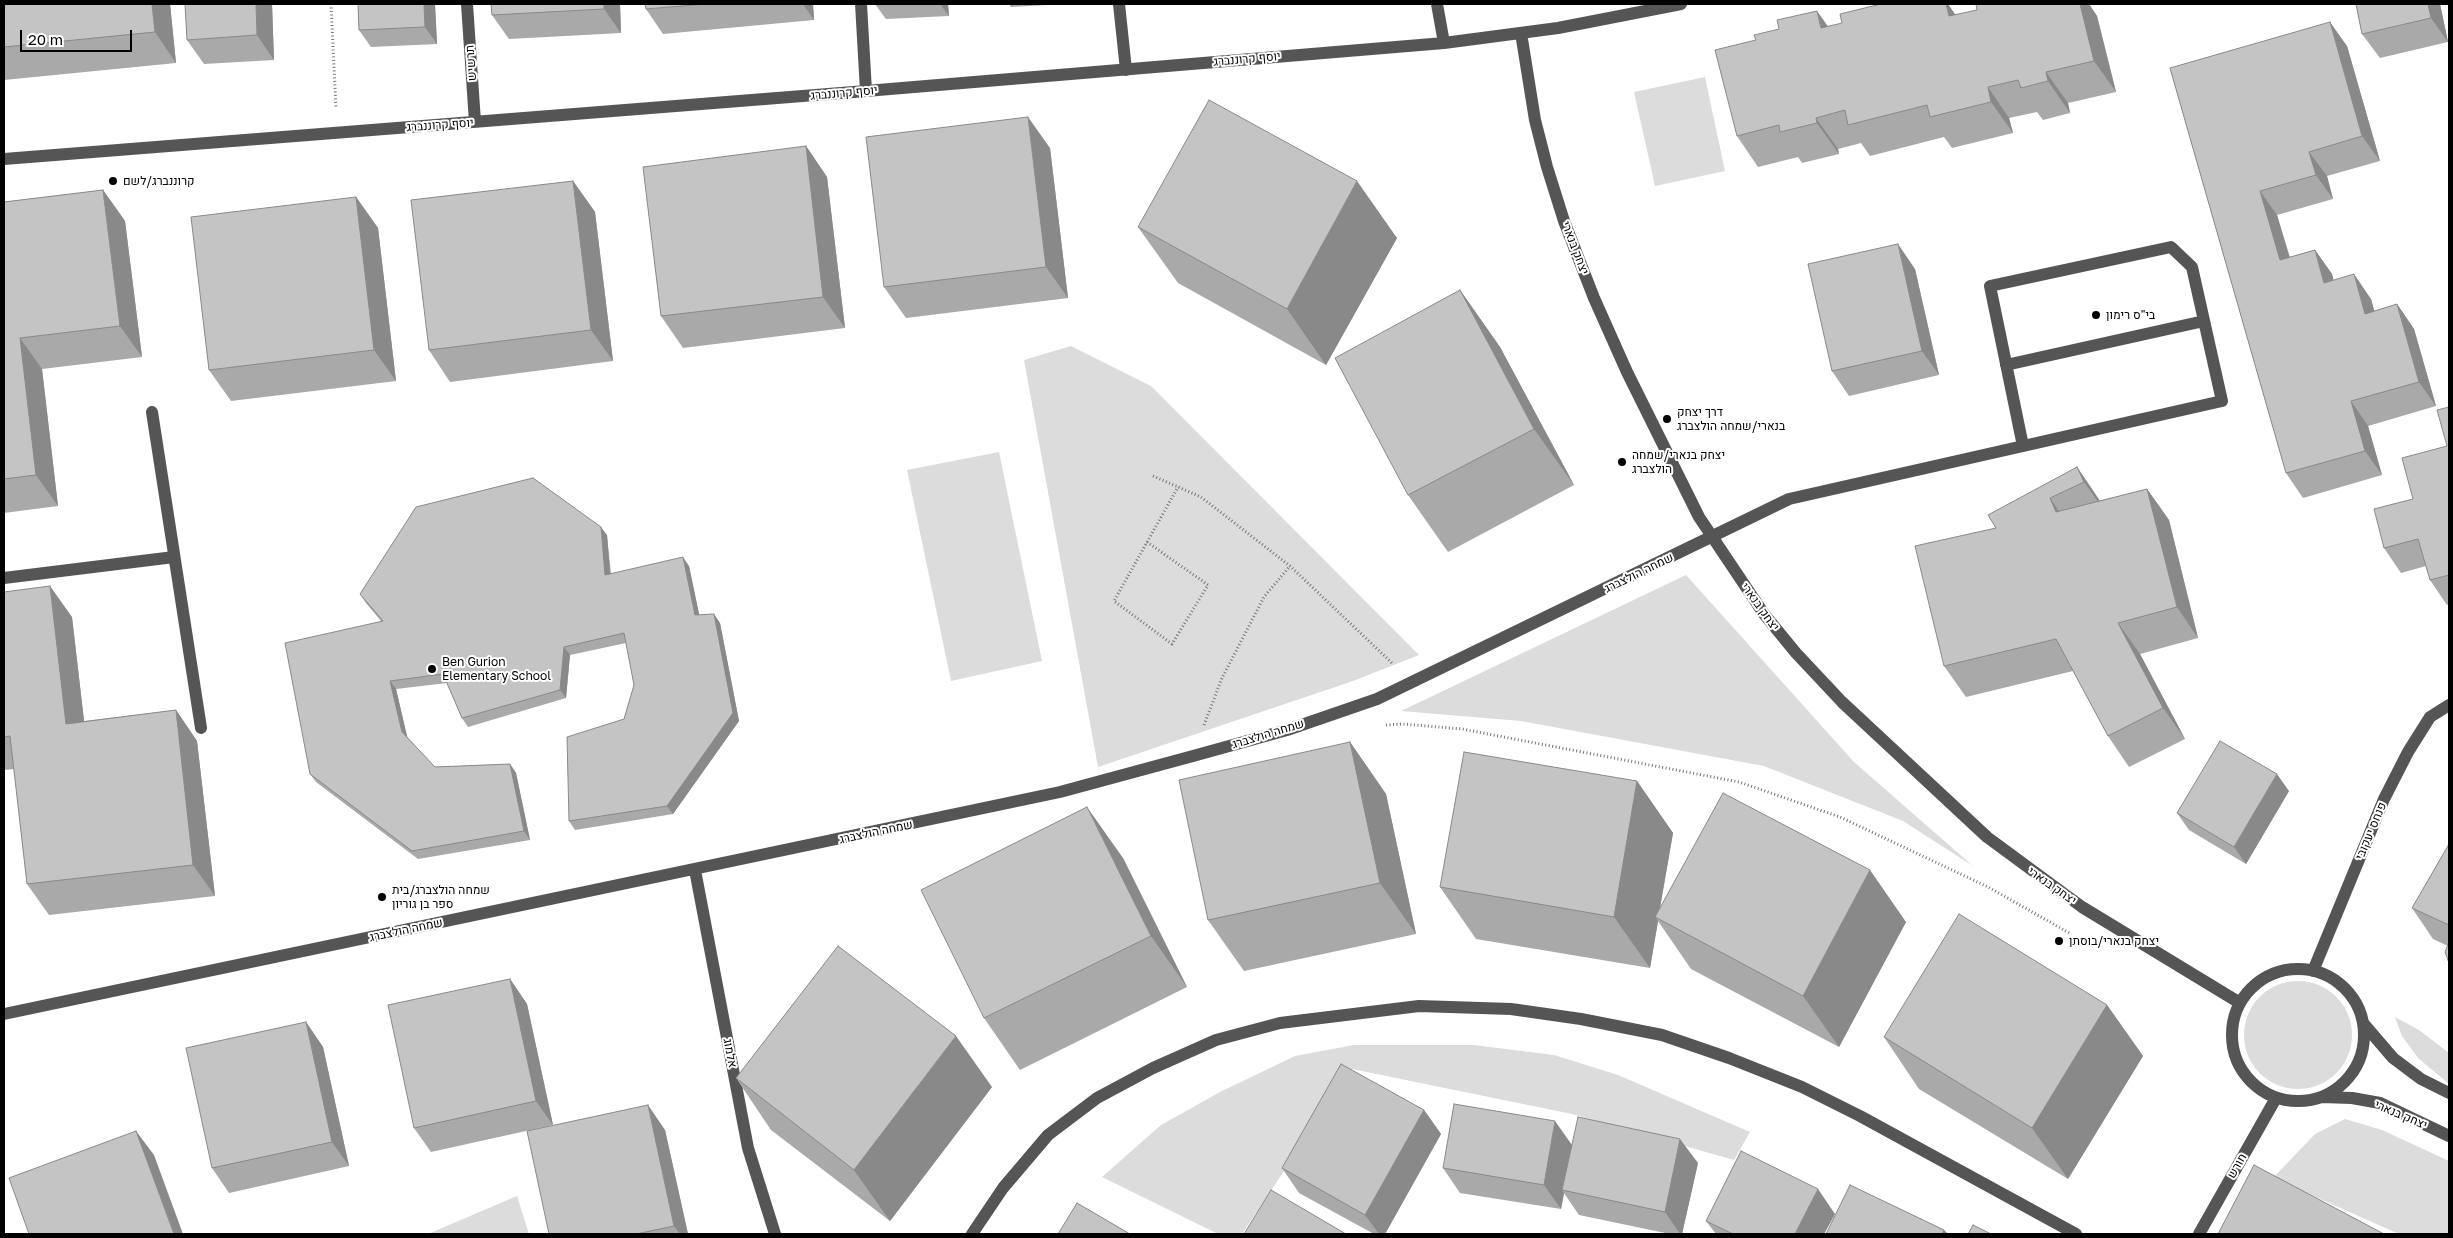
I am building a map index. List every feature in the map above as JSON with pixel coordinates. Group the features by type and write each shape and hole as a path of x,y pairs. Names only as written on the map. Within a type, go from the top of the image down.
{"street":[{"name":"תרשיש","path":"467,4 475,122"},
{"path":"861,4 866,91"},
{"path":"1119,4 1126,70"},
{"path":"1437,4 1444,42"},
{"name":"יוסף קרוננברג","path":"4,159 1126,70 1444,42 1521,33 1681,4"},
{"name":"יצחק בנארי","path":"1521,33 1535,120 1564,221 1594,298 1627,372 1678,476 1712,537 1764,614 1796,653 1842,702 1987,837 2082,907 2240,1003"},
{"path":"2006,366 2204,321 2192,267 2171,247 1990,286 2006,366 2023,446"},
{"name":"שמחה הולצברג","path":"4,1014 1060,792 1287,730 1377,699 1789,499 2222,401 2204,321"},
{"path":"152,412 201,728"},
{"path":"4,578 174,556"},
{"name":"פנחס יעקובי","path":"2313,971 2388,791 2408,752 2430,717 2449,705"},
{"name":"אלמוג","path":"695,870 748,1148 775,1234"},
{"path":"2364,1023 2363,1046 2356,1068 2341,1086 2321,1097 2298,1102 2276,1098 2256,1087 2240,1069 2233,1048 2232,1024 2240,1003 2255,985 2276,973 2299,969 2313,971 2323,974 2344,987 2358,1008 2364,1023 2393,1058 2421,1079 2449,1093"},
{"path":"972,1234 1003,1188 1048,1135 1097,1098 1152,1068 1216,1040 1280,1024 1419,1006 1511,1009 1581,1019 1662,1035 1729,1058 1802,1087 1860,1116 2076,1234"},
{"name":"יצחק בנארי","path":"2321,1097 2352,1098 2380,1104 2449,1136"},
{"name":"חורש","path":"2199,1234 2276,1098"}],"path":[{"path":"331,4 337,132"},
{"path":"1153,476 1200,497 1290,566 1413,682"},
{"path":"1147,542 1208,585 1172,644 1114,601 1147,542 1178,487"},
{"path":"1193,756 1222,678 1259,605 1290,566"},
{"path":"1384,725 1403,724 1462,729 1739,782 1840,817 1988,887 2072,934"}],"shaded area":[{"path":"1705,77 1725,171 1655,186 1634,92"},
{"path":"1071,346 1151,386 1419,655 1353,681 1098,767 1024,360"},
{"path":"999,452 1042,661 951,681 907,470"},
{"path":"1686,575 1854,762 1973,866 1903,821 1764,766 1521,721 1401,711"},
{"path":"2298,981 2319,985 2336,997 2348,1014 2352,1035 2348,1056 2336,1073 2319,1085 2298,1089 2277,1085 2260,1073 2248,1056 2244,1035 2248,1014 2260,997 2277,985"},
{"path":"2395,1017 2419,1030 2449,1053 2449,1084 2418,1058 2402,1036"},
{"path":"1354,1045 1474,1045 1554,1055 1618,1075 1750,1132 1734,1160 1572,1114 1352,1069 1242,1234 1218,1234 1102,1177 1161,1125 1220,1092 1295,1056"},
{"path":"2345,1119 2382,1130 2449,1161 2449,1234 2399,1234 2273,1178 2315,1134"},
{"path":"517,1196 529,1234 428,1234"}],"building":[{"path":"4,4 152,4 155,32 4,47"},
{"path":"185,4 256,4 257,35 187,40"},
{"path":"358,4 424,4 425,27 359,30"},
{"path":"491,4 604,4 604,9 492,15"},
{"path":"645,4 706,4 646,9"},
{"path":"1881,4 1946,4 1949,16 1977,10 1976,4 2080,4 2094,61 2046,72 2048,81 2021,88 2018,80 1988,87 1991,102 1930,117 1927,105 1848,125 1845,110 1816,118 1817,123 1780,132 1779,125 1737,136 1715,50 1756,40 1754,35 1779,29 1777,20 1817,11 1821,28 1842,23 1840,14"},
{"path":"2356,4 2428,4 2431,18 2362,34"},
{"path":"2330,22 2362,136 2309,152 2316,175 2260,191 2280,260 2315,250 2324,283 2354,274 2365,314 2397,304 2419,382 2351,401 2365,451 2286,473 2170,68"},
{"path":"1209,100 1357,181 1287,309 1138,227"},
{"path":"1028,117 1046,267 884,287 866,137"},
{"path":"806,146 823,297 661,316 643,167"},
{"path":"573,181 591,330 429,350 411,200"},
{"path":"103,190 120,326 20,338 36,475 4,479 4,202"},
{"path":"356,197 374,350 209,370 191,217"},
{"path":"1898,244 1922,351 1832,371 1808,264"},
{"path":"1460,290 1534,429 1408,495 1335,358"},
{"path":"2449,407 2449,575 2430,580 2418,539 2384,548 2374,509 2413,499 2402,458 2447,446 2437,410"},
{"path":"2077,467 2084,482 2050,498 2056,512 2147,489 2177,607 2118,623 2163,708 2108,736 2056,639 1944,666 1915,546 1996,528 1988,515"},
{"name":"Ben Gurion Elementary School","path":"533,478 601,527 605,575 683,557 695,615 714,614 733,713 667,806 569,821 567,737 624,719 634,685 624,633 564,647 560,690 462,718 443,674 390,681 402,732 435,767 510,764 524,831 412,851 310,774 285,643 383,621 360,594 416,507"},
{"path":"50,586 66,724 176,710 193,865 27,884 10,736 4,737 4,592"},
{"path":"2220,741 2277,774 2234,847 2177,813"},
{"path":"1350,742 1380,883 1208,920 1179,780"},
{"path":"1464,752 1637,781 1614,917 1440,887"},
{"path":"1723,793 1870,870 1803,996 1655,917"},
{"path":"1087,807 1151,936 984,1018 921,890"},
{"path":"2449,844 2449,925 2412,908"},
{"path":"1959,914 2107,1005 2032,1128 1884,1037"},
{"path":"2449,942 2449,963 2445,952"},
{"path":"838,946 956,1036 854,1170 736,1078"},
{"path":"510,979 536,1101 414,1128 388,1005"},
{"path":"306,1022 332,1142 212,1168 186,1048"},
{"path":"1341,1064 1424,1110 1365,1215 1282,1168"},
{"path":"1454,1104 1555,1121 1544,1185 1443,1168"},
{"path":"648,1105 674,1226 636,1234 549,1234 527,1131"},
{"path":"1578,1117 1680,1139 1665,1212 1562,1190"},
{"path":"136,1131 174,1234 29,1234 9,1178"},
{"path":"1741,1151 1818,1189 1795,1234 1733,1234 1706,1221"},
{"path":"2254,1165 2384,1234 2218,1234"},
{"path":"1850,1185 1944,1230 1942,1234 1826,1234"},
{"path":"1271,1190 1346,1234 1244,1234"},
{"path":"1077,1203 1130,1234 1058,1234"},
{"path":"1973,1225 1991,1234 1968,1234"}],"place":[{"name":"קרוננברג/לשם","path":"113,181"},
{"name":"בי\"ס רימון","path":"2096,315"},
{"name":"דרך יצחק בנארי/שמחה הולצברג","path":"1667,419"},
{"name":"יצחק בנארי/שמחה הולצברג","path":"1622,462"},
{"name":"Ben Gurion Elementary School","path":"432,669"},
{"name":"שמחה הולצברג/בית ספר בן גוריון","path":"382,897"},
{"name":"יצחק בנארי/בוסתן","path":"2059,941"}]}
